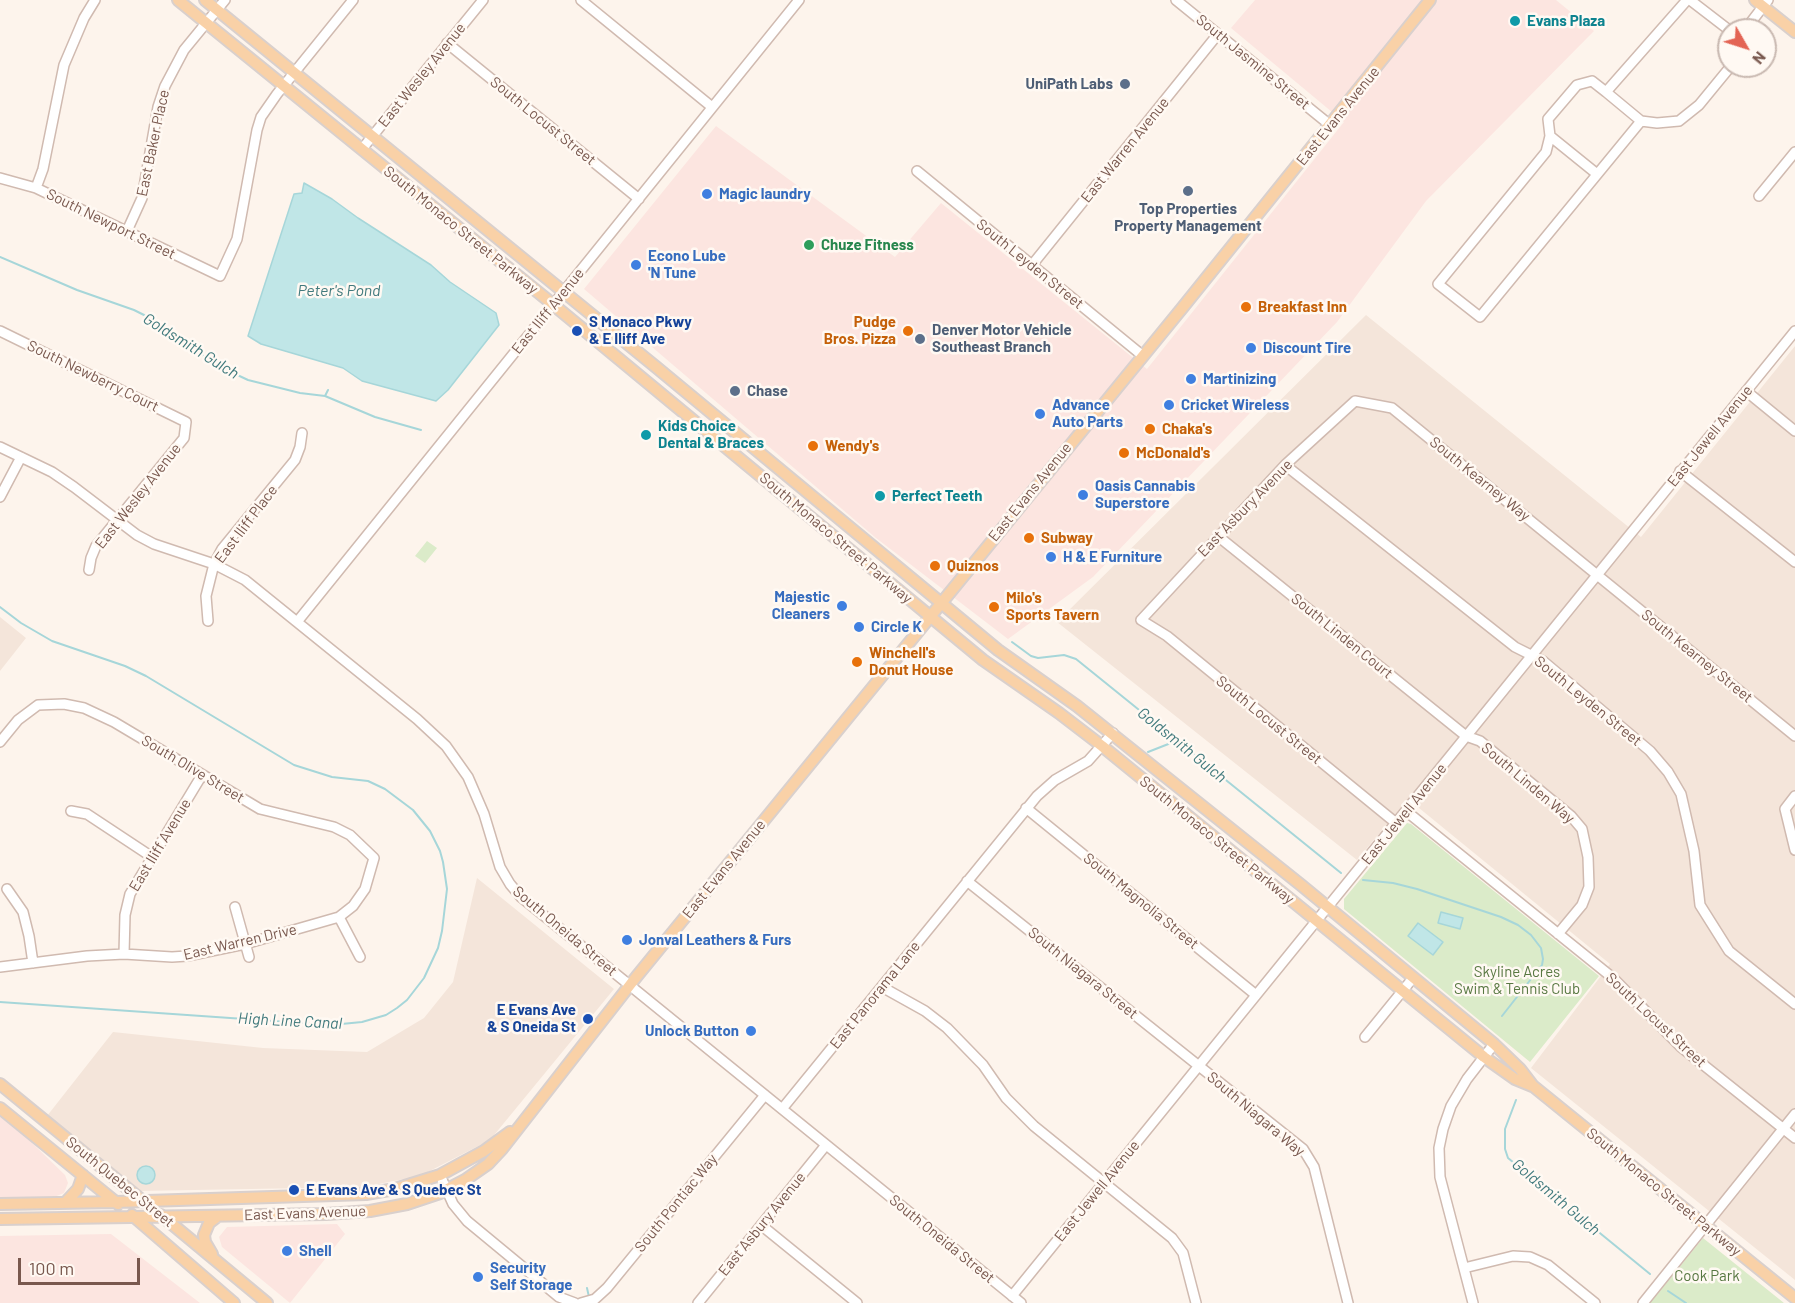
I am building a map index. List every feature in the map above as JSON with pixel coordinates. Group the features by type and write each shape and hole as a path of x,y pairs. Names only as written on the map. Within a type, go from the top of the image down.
{"main road":[{"name":"South Monaco Street Parkway","path":"178,0 553,304 996,671 1059,713 1102,746 1484,1057 1515,1079 1533,1086"},
{"name":"South Monaco Street Parkway","path":"205,0 564,291 1012,662 1067,698 1113,733 1494,1044 1520,1069 1533,1086 1795,1298"},
{"name":"East Evans Avenue","path":"134,1217 326,1214 370,1211 406,1203 446,1190 488,1164 630,985 1430,0"},
{"path":"1762,2 1795,32"},
{"name":"South Quebec Street","path":"0,1084 267,1303"},
{"name":"South Quebec Street","path":"0,1108 116,1202 234,1303"},
{"name":"East Evans Avenue","path":"143,1201 352,1196 395,1189 440,1175 484,1151 519,1126"},
{"path":"66,1203 75,1193 83,1175"},
{"path":"0,1204 143,1201"},
{"path":"218,1216 209,1223 204,1239 213,1256 228,1272"},
{"path":"0,1219 134,1217"}],"street":[{"path":"36,188 43,169 64,64 79,28 95,0"},
{"name":"East Baker Place","path":"127,231 142,198 158,107 165,86 184,50 225,0"},
{"path":"284,86 353,0"},
{"name":"East Wesley Avenue","path":"362,149 483,0"},
{"path":"581,0 712,107"},
{"name":"East Iliff Avenue","path":"297,622 799,0"},
{"name":"South Jasmine Street","path":"1176,0 1330,125"},
{"path":"1606,92 1689,0 1717,21"},
{"path":"1752,18 1762,2"},
{"name":"East Warren Avenue","path":"1032,265 1218,34"},
{"name":"South Locust Street","path":"447,43 639,199"},
{"path":"1641,122 1480,317 1438,284 1546,152 1550,136 1548,119 1577,84 1592,81 1641,122 1657,123 1679,121 1699,105 1721,78"},
{"name":"South Newport Street","path":"0,178 36,188 220,276 237,239 259,122 284,86"},
{"path":"1550,136 1597,174"},
{"path":"1759,196 1795,152"},
{"name":"South Leyden Street","path":"917,171 1143,356"},
{"name":"South Newberry Court","path":"0,331 186,422"},
{"name":"East Jewell Avenue","path":"1012,1296 1795,331"},
{"path":"1746,392 1795,431"},
{"name":"East Asbury Avenue","path":"1141,620 1285,465 1355,401"},
{"name":"South Kearney Way","path":"1355,401 1392,408 1599,575"},
{"name":"East Wesley Avenue","path":"89,570 96,546 184,438 186,422"},
{"name":"East Iliff Place","path":"208,621 206,596 214,564 222,549 295,460 302,433"},
{"name":"South Oneida Street","path":"0,447 52,472 137,535 154,544 214,564 245,580 417,719 442,742 465,771 475,789 500,867 514,889 1021,1303"},
{"path":"0,497 21,457"},
{"name":"South Leyden Street","path":"1285,465 1507,641 1543,661 1650,751 1668,771 1681,794 1694,851 1701,905 1729,951 1795,1004"},
{"path":"1680,471 1795,562"},
{"name":"South Linden Court","path":"1219,537 1466,736"},
{"name":"South Kearney Street","path":"1599,575 1795,736"},
{"name":"South Locust Street","path":"1141,620 1167,636 1396,823"},
{"name":"South Olive Street","path":"0,742 18,720 38,705 64,704 84,708 101,715 260,809 334,827 350,835"},
{"path":"967,880 1042,790 1055,780 1082,766 1113,733"},
{"name":"South Linden Way","path":"1466,736 1480,741 1571,816 1581,829 1588,857 1589,887 1582,904 1558,934"},
{"name":"East Iliff Avenue","path":"124,954 125,915 128,901 202,775"},
{"path":"1795,796 1785,809 1795,850"},
{"name":"South Magnolia Street","path":"1026,808 1256,994"},
{"path":"71,811 87,814 152,857"},
{"name":"South Locust Street","path":"1406,811 1613,978 1681,1047 1795,1138"},
{"name":"East Warren Drive","path":"0,967 87,956 124,954 182,956 245,944 339,917 353,906 365,890 374,858 350,835"},
{"name":"East Panorama Lane","path":"782,1109 967,880"},
{"name":"South Niagara Street","path":"967,880 1199,1066"},
{"path":"7,889 23,912 33,963"},
{"path":"235,907 249,957"},
{"path":"339,917 360,957"},
{"path":"1365,1037 1413,978"},
{"path":"882,987 925,1011 947,1028 983,1065 1006,1098 1034,1126 1105,1181 1172,1238 1183,1254 1196,1303"},
{"path":"1473,1303 1440,1177 1439,1148 1451,1106 1467,1079 1494,1044"},
{"name":"South Niagara Way","path":"1199,1066 1303,1149 1314,1167 1348,1303"},
{"name":"South Pontiac Way","path":"581,1303 595,1299 607,1288 765,1095"},
{"path":"1643,1303 1795,1114"},
{"name":"East Asbury Avenue","path":"698,1303 826,1145"},
{"path":"440,1175 454,1207 471,1225 559,1297 575,1303"},
{"path":"761,1225 857,1303"},
{"path":"1464,1268 1513,1256 1530,1257 1548,1265 1595,1303"}],"shaded area":[{"path":"1255,0 1556,0 1594,31 1426,201 1337,322 1093,577 1008,639 876,538 584,289 716,126 895,257 941,203 1147,369 1344,122 1231,28"},
{"path":"1366,315 1641,537 1795,346 1795,1280 1531,1068 1610,964 1408,799 1357,860 1057,622"},
{"path":"0,617 26,638 0,671"},
{"path":"477,878 614,989 490,1140 420,1176 363,1187 138,1191 47,1116 113,1032 263,1048 367,1052 424,1018 453,982"},
{"path":"0,1117 27,1138 65,1175 68,1183 64,1193 54,1197 0,1198"},
{"path":"337,1224 345,1234 290,1303 222,1247 219,1237 227,1227"},
{"path":"111,1234 200,1303 0,1303 0,1236"}],"green space":[{"path":"427,541 437,548 425,563 415,556"},
{"name":"Skyline Acres Swim & Tennis Club","path":"1407,823 1599,976 1530,1062 1344,909 1344,899"},
{"name":"Cook Park","path":"1703,1238 1784,1303 1650,1303"}],"water":[{"name":"Peter's Pond","path":"304,183 431,265 450,282 496,313 499,325 448,390 436,401 362,381 343,368 261,344 248,336 294,194 302,193"},
{"path":"1441,912 1463,918 1460,929 1438,923"},
{"path":"1418,923 1443,942 1433,955 1408,936"},
{"path":"146,1166 152,1169 155,1175 152,1181 146,1184 140,1181 137,1175 140,1169"}],"waterway":[{"name":"Goldsmith Gulch","path":"0,257 77,290 134,310 175,333 214,364 248,380 300,393 325,396 375,417 421,430"},
{"name":"Goldsmith Gulch","path":"325,396 328,390"},
{"name":"High Line Canal","path":"0,607 21,623 52,641 125,666 146,676 294,765 332,777 368,781 385,789 413,810 430,831 440,851 447,889 438,948 424,978 407,1000 397,1008 386,1015 362,1022 331,1025 0,1002"},
{"name":"Goldsmith Gulch","path":"1012,642 1031,656 1038,658 1064,655 1076,659 1341,873"},
{"path":"1148,752 1176,741"},
{"name":"Goldsmith Gulch","path":"1363,880 1393,883 1417,889 1501,917 1518,925 1531,935 1541,948 1542,965 1502,1016"},
{"name":"Goldsmith Gulch","path":"1516,1100 1505,1129 1505,1149 1508,1158 1650,1274"},
{"path":"587,1288 589,1297"},
{"name":"Goldsmith Gulch","path":"1668,1291 1686,1303"}],"place":[{"name":"Evans Plaza","path":"1515,21"},
{"name":"UniPath Labs","path":"1125,84"},
{"name":"Top Properties Property Management","path":"1188,191"},
{"name":"Magic laundry","path":"707,194"},
{"name":"Chuze Fitness","path":"809,245"},
{"name":"Econo Lube 'N Tune","path":"636,265"},
{"name":"Breakfast Inn","path":"1246,307"},
{"name":"S Monaco Pkwy & E Iliff Ave","path":"577,331"},
{"name":"Pudge Bros. Pizza","path":"908,331"},
{"name":"Denver Motor Vehicle Southeast Branch","path":"920,339"},
{"name":"Discount Tire","path":"1251,348"},
{"name":"Martinizing","path":"1191,379"},
{"name":"Chase","path":"735,391"},
{"name":"Cricket Wireless","path":"1169,405"},
{"name":"Advance Auto Parts","path":"1040,414"},
{"name":"Chaka's","path":"1150,429"},
{"name":"Kids Choice Dental & Braces","path":"646,435"},
{"name":"Wendy's","path":"813,446"},
{"name":"McDonald's","path":"1124,453"},
{"name":"Oasis Cannabis Superstore","path":"1083,495"},
{"name":"Perfect Teeth","path":"880,496"},
{"name":"Subway","path":"1029,538"},
{"name":"H & E Furniture","path":"1051,557"},
{"name":"Quiznos","path":"935,566"},
{"name":"Majestic Cleaners","path":"842,606"},
{"name":"Milo's Sports Tavern","path":"994,607"},
{"name":"Circle K","path":"859,627"},
{"name":"Winchell's Donut House","path":"857,662"},
{"name":"Jonval Leathers & Furs","path":"627,940"},
{"name":"E Evans Ave & S Oneida St","path":"588,1019"},
{"name":"Unlock Button","path":"751,1031"},
{"name":"E Evans Ave & S Quebec St","path":"294,1190"},
{"name":"Shell","path":"287,1251"},
{"name":"Security Self Storage","path":"478,1277"}]}
